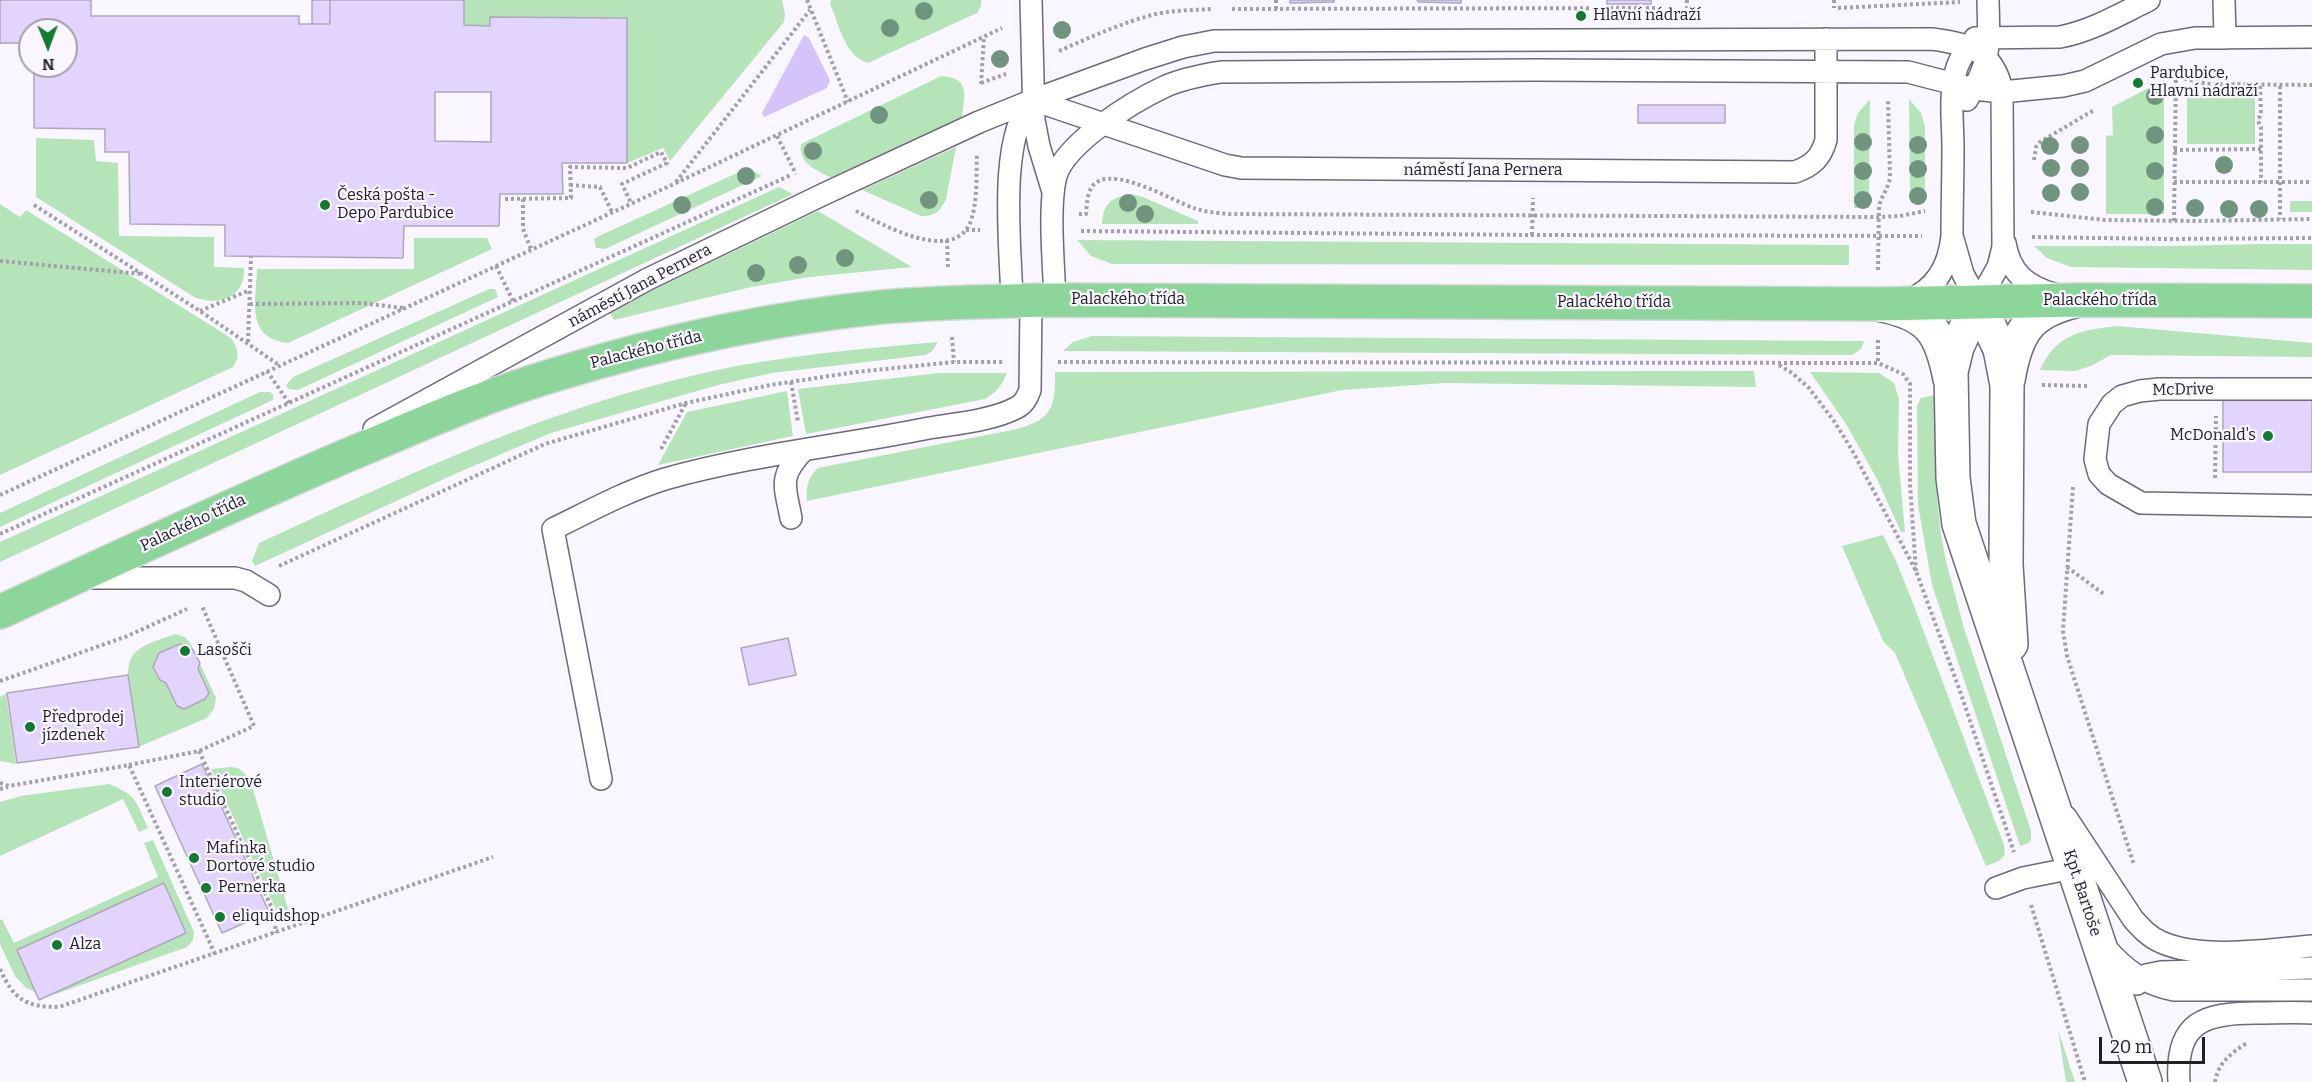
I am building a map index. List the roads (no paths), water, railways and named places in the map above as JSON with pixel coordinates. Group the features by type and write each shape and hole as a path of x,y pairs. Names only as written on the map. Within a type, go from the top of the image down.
{"main road":[{"name":"Palackého třída","path":"0,612 257,493 488,396 619,356 729,329 807,316 905,305 1033,300 1878,304 2079,300 2312,301"}],"street":[{"name":"Kpt. Bartoše","path":"2021,705 2013,666 2006,565 2023,385 2015,350 2028,325 2046,309 2079,300"},
{"name":"Kpt. Bartoše","path":"1978,302 1957,347 1951,384 1953,478 1959,524 2145,1082"},
{"name":"Kpt. Bartoše","path":"1978,302 2000,349 2023,385"},
{"name":"Kpt. Bartoše","path":"1878,304 1907,311 1928,323 1943,347 1951,384"}],"lane":[{"path":"1932,39 1988,48 2060,37 2093,27 2149,0"},
{"path":"2224,0 2225,38"},
{"path":"1952,137 1962,109 1974,89 1988,48 1989,1"},
{"path":"1031,7 1036,132 1053,214"},
{"path":"601,779 554,529 640,488 668,479 756,458 803,452 988,417 1020,406 1028,395 1033,300 1053,214 1057,175 1066,157 1103,124 1165,87 1221,72 1826,71 1905,72 1955,76 1974,89 2002,92 2027,91 2074,84 2108,71 2161,44 2195,38 2312,37"},
{"name":"náměstí Jana Pernera","path":"1033,100 1225,165 1250,169 1795,172 1806,168 1822,152 1827,128 1826,39"},
{"name":"náměstí Jana Pernera","path":"257,493 648,279 824,194 979,122 1033,100 1183,47 1214,41 1932,39 1969,48 1988,48"},
{"path":"1878,304 1907,300 1932,285 1940,276 1949,257 1952,236 1952,137 1955,76 1969,48"},
{"path":"1955,76 1976,64 1988,48"},
{"path":"1988,48 2002,92 2004,237 2009,260 2020,277 2040,289 2079,300"},
{"path":"1905,72 1931,78 1939,84 1945,94 1952,137"},
{"path":"1033,100 1021,117 1013,146 1010,231 1033,300"},
{"path":"1952,236 1958,261 1978,302"},
{"path":"1978,302 1998,267 2004,237"},
{"name":"McDrive","path":"2312,389 2159,389 2122,396 2104,414 2099,424 2095,459 2099,474 2108,484 2141,503 2312,506"},
{"path":"791,518 785,490 786,474 790,465 803,452"},
{"path":"75,578 235,578 246,581 269,595"},
{"path":"2046,786 2142,929 2160,942 2217,971 2262,1002 2306,1013"},
{"path":"1996,888 2022,878 2073,868"},
{"path":"2097,938 2115,958 2141,980"},
{"path":"2217,971 2254,959 2305,957"},
{"path":"2119,1006 2141,980 2154,972 2217,971 2305,957"},
{"path":"2217,971 2307,990"},
{"path":"2222,1014 2307,990"},
{"path":"2179,1082 2180,1050 2187,1034 2198,1023 2212,1016 2232,1012 2306,1013"}],"place":[{"name":"Hlavní nádraží","path":"1581,16"},
{"name":"Pardubice, Hlavní nádraží","path":"2138,83"},
{"name":"Česká pošta - Depo Pardubice","path":"325,205"},
{"name":"McDonald's","path":"2268,436"},
{"name":"Lasošči","path":"185,651"},
{"name":"Předprodej jízdenek","path":"30,727"},
{"name":"Interiérové studio","path":"167,792"},
{"name":"Mafinka Dortové studio","path":"194,858"},
{"name":"Pernerka","path":"206,888"},
{"name":"eliquidshop","path":"220,917"},
{"name":"Alza","path":"57,945"}]}
